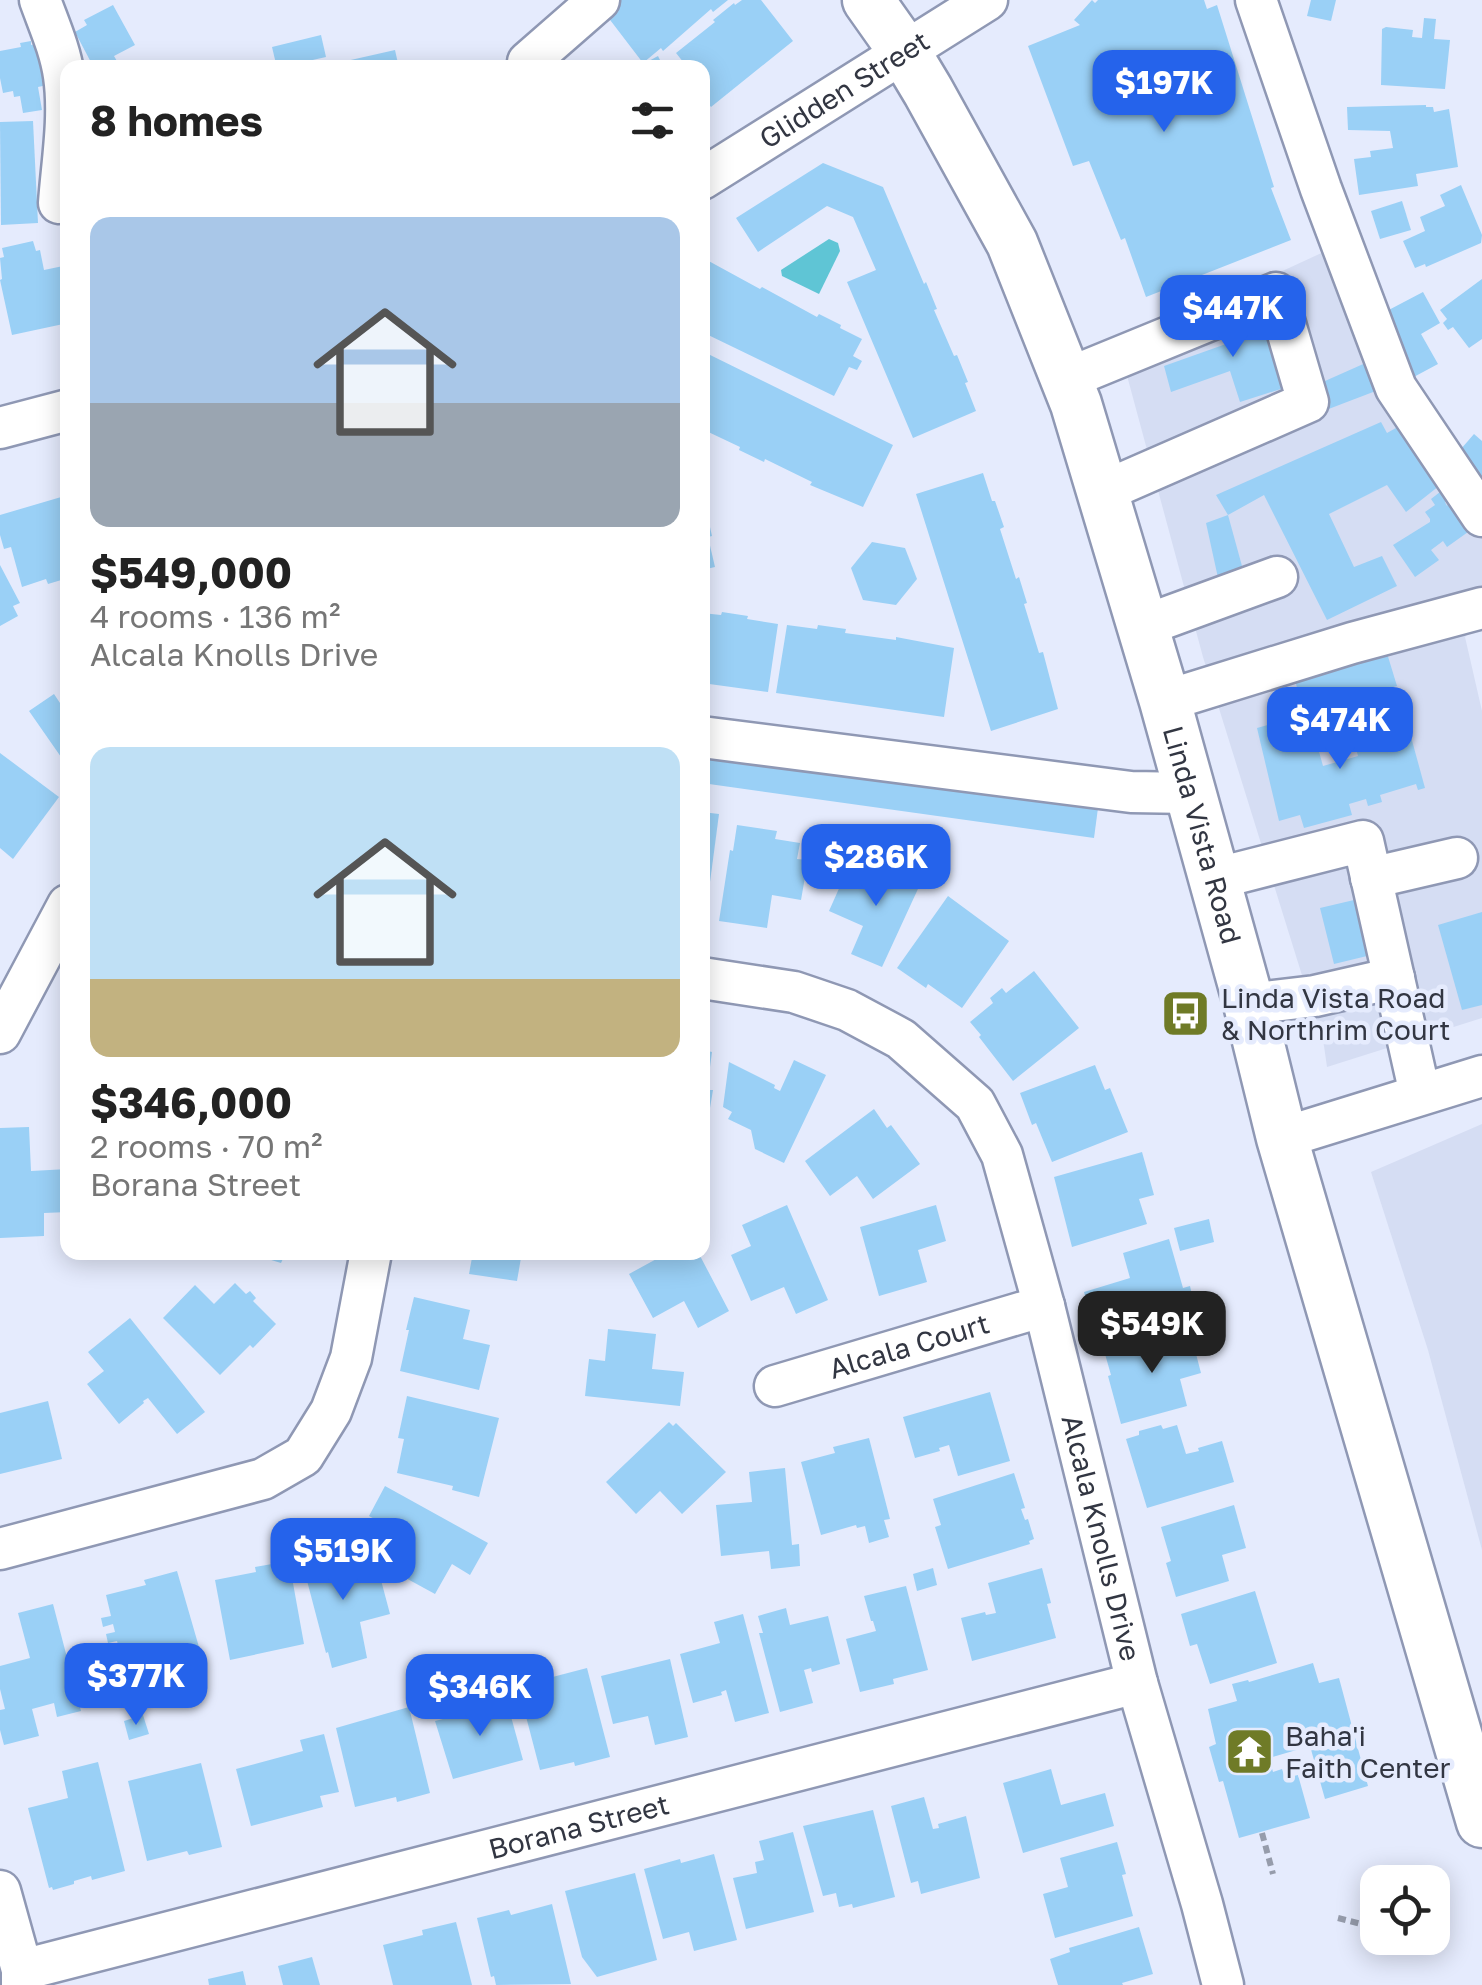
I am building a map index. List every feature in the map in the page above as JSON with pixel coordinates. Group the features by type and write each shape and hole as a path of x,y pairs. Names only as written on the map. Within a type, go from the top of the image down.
{"main road":[{"name":"Linda Vista Road","path":"868,0 904,51 1012,243 1076,404 1165,701 1282,1138 1482,1822"}],"street":[{"path":"40,0 60,61"},
{"path":"530,60 599,0"},
{"name":"Glidden Street","path":"710,173 987,0"},
{"path":"1256,0 1396,388 1482,516"},
{"path":"59,203 60,188"},
{"path":"1066,379 1276,293 1308,402 1102,492"},
{"path":"0,428 60,412"},
{"path":"1142,626 1277,577"},
{"path":"1165,701 1352,643 1482,608"},
{"path":"710,738 1132,792 1190,793"},
{"path":"1214,879 1363,842 1420,1094"},
{"path":"1371,878 1458,858"},
{"path":"0,1033 60,921"},
{"path":"1249,1004 1315,996 1394,978"},
{"name":"Alcala Knolls Drive","path":"710,979 794,992 848,1010 900,1038 975,1104 1002,1155 1044,1306 1136,1683 1224,1985"},
{"path":"1282,1138 1482,1076"},
{"path":"0,1548 262,1479 303,1456 331,1411 351,1358 369,1260"},
{"name":"Alcala Court","path":"775,1386 1044,1306"},
{"name":"Borana Street","path":"22,1978 1136,1683"},
{"path":"0,1891 22,1978"}],"path":[{"path":"1262,1833 1273,1874"},
{"path":"1338,1918 1360,1924"}],"shaded area":[{"path":"1328,250 1390,403 1482,538 1482,619 1465,637 1482,711 1482,1018 1327,1067 1324,1046 1203,657 1119,346"},
{"path":"1482,1124 1482,1550 1428,1350 1371,1172"}],"water":[{"path":"829,239 838,243 840,251 819,294 782,276 781,270"}],"building":[{"path":"619,0 728,0 647,60 641,60 604,12"},
{"path":"742,0 761,0 793,41 711,107 710,60 682,60 676,53"},
{"path":"1092,0 1204,0 1207,9 1217,5 1274,187 1271,188 1291,240 1146,297 1125,238 1121,240 1089,161 1073,166 1028,46 1080,25 1074,20"},
{"path":"1311,0 1336,0 1331,21 1307,16"},
{"path":"113,5 135,45 114,56 116,60 90,60 75,32 87,25 84,20"},
{"path":"1424,18 1436,19 1434,39 1450,40 1445,89 1381,85 1382,29 1413,30 1412,37 1422,38"},
{"path":"321,35 326,57 275,60 272,47"},
{"path":"31,41 31,45 44,42 52,84 38,87 42,110 23,113 20,96 14,97 13,91 3,93 0,51"},
{"path":"395,50 397,60 351,60"},
{"path":"1347,107 1433,107 1434,112 1449,109 1458,167 1416,174 1418,186 1359,195 1354,159 1371,157 1370,151 1393,148 1390,131 1348,130"},
{"path":"33,121 38,223 1,225 0,122"},
{"path":"823,163 883,187 954,356 957,355 976,411 913,438 847,282 876,270 853,217 827,206 758,252 736,218"},
{"path":"1461,185 1482,235 1481,243 1415,268 1403,241 1425,231 1420,217 1445,206 1440,195"},
{"path":"1402,201 1411,230 1380,239 1371,211"},
{"path":"33,241 36,251 40,250 44,270 60,267 60,325 12,335 0,280 2,248"},
{"path":"710,262 862,339 853,356 862,361 857,370 849,367 834,396 710,336"},
{"path":"1482,279 1482,339 1469,348 1453,327 1448,330 1443,323 1447,319 1440,310"},
{"path":"1423,292 1440,323 1421,334 1438,364 1410,379 1383,313"},
{"path":"1256,307 1284,388 1240,402 1230,371 1171,392 1164,366 1226,344 1216,322"},
{"path":"710,355 893,445 863,507 810,485 812,482 739,450 740,447 710,433"},
{"path":"1370,361 1381,389 1326,410 1316,385"},
{"path":"1381,422 1387,433 1403,424 1439,486 1406,512 1387,485 1329,514 1354,567 1382,556 1397,586 1327,620 1264,495 1228,515 1216,495"},
{"path":"1474,434 1482,441 1482,483 1454,457"},
{"path":"983,473 1004,527 1000,529 1016,579 1019,577 1058,709 991,731 916,494"},
{"path":"1440,492 1468,532 1447,547 1443,541 1431,550 1439,560 1415,577 1393,545 1430,522 1425,512 1435,505 1431,499"},
{"path":"60,497 60,580 48,584 46,579 22,587 11,547 4,549 0,515"},
{"path":"1228,515 1245,577 1220,587 1206,523"},
{"path":"872,542 905,548 917,579 896,605 863,600 851,568"},
{"path":"0,565 20,603 13,606 18,616 0,626"},
{"path":"722,612 748,616 747,619 778,624 768,692 710,684 710,614"},
{"path":"787,625 817,629 818,625 846,629 845,633 954,648 944,717 776,693"},
{"path":"1386,650 1397,686 1386,689 1393,711 1321,732 1314,710 1304,712 1294,677"},
{"path":"54,694 60,703 60,756 29,711"},
{"path":"1405,715 1425,788 1418,790 1416,784 1380,795 1382,802 1368,806 1366,799 1349,804 1352,815 1304,828 1300,815 1279,821 1257,728 1275,723 1283,750 1316,741 1323,766 1358,756 1351,730"},
{"path":"0,753 59,797 13,859 0,848"},
{"path":"710,754 1098,808 1094,838 710,784"},
{"path":"710,813 719,814 710,882"},
{"path":"737,825 777,831 775,839 800,843 797,859 808,860 801,900 772,895 767,928 719,921"},
{"path":"849,866 888,883 896,866 923,878 882,967 851,954 863,926 829,911"},
{"path":"948,896 1009,941 962,1008 897,968"},
{"path":"1354,900 1367,956 1334,964 1320,908"},
{"path":"1482,912 1482,1005 1462,1010 1438,925"},
{"path":"1034,971 1079,1028 1013,1081 970,1022 993,1003 990,998 1002,988 1006,993"},
{"path":"794,1060 826,1075 784,1163 755,1149 751,1130 728,1119 732,1112 723,1107 729,1062 780,1091"},
{"path":"1095,1065 1105,1090 1110,1088 1128,1132 1052,1162 1020,1093"},
{"path":"874,1109 920,1164 873,1199 857,1176 830,1196 805,1161"},
{"path":"29,1127 31,1171 60,1169 60,1212 44,1213 44,1236 0,1238 0,1128"},
{"path":"1142,1152 1154,1195 1139,1199 1147,1224 1072,1247 1054,1177"},
{"path":"787,1205 828,1300 796,1314 784,1287 751,1301 731,1255 751,1246 742,1225"},
{"path":"936,1205 946,1241 918,1250 927,1282 879,1296 860,1227"},
{"path":"1209,1219 1214,1242 1180,1251 1174,1228"},
{"path":"1169,1239 1183,1288 1190,1286 1194,1304 1096,1336 1084,1292 1130,1278 1123,1253"},
{"path":"472,1260 521,1260 517,1281 469,1274"},
{"path":"655,1260 702,1260 729,1311 698,1328 684,1301 653,1318 629,1274"},
{"path":"235,1283 246,1294 250,1291 256,1298 253,1301 276,1324 220,1375 163,1318 195,1285 214,1304"},
{"path":"414,1297 470,1310 463,1339 490,1345 479,1390 400,1371"},
{"path":"130,1318 205,1412 177,1434 148,1398 119,1424 87,1384 104,1371 88,1352"},
{"path":"608,1329 656,1334 652,1369 684,1372 680,1406 585,1396 589,1359 605,1361"},
{"path":"1190,1331 1201,1373 1180,1379 1187,1406 1121,1424 1105,1354"},
{"path":"990,1392 1010,1461 958,1476 949,1445 915,1458 903,1417"},
{"path":"407,1396 499,1418 479,1497 452,1490 453,1486 397,1473 404,1439 398,1438"},
{"path":"48,1401 62,1459 0,1474 0,1413"},
{"path":"669,1422 673,1426 676,1423 726,1472 682,1514 660,1491 636,1514 606,1482"},
{"path":"1161,1425 1163,1429 1177,1425 1186,1454 1222,1441 1234,1482 1147,1508 1126,1439"},
{"path":"869,1438 890,1519 884,1520 889,1537 869,1543 865,1526 856,1525 821,1535 801,1462 835,1453 833,1447"},
{"path":"785,1468 792,1545 799,1544 800,1566 771,1569 769,1551 721,1556 716,1505 752,1502 749,1472"},
{"path":"1014,1473 1025,1508 1021,1509 1034,1539 1030,1544 948,1569 935,1527 941,1525 933,1499"},
{"path":"385,1486 488,1543 470,1575 452,1564 435,1594 391,1570 409,1538 369,1516"},
{"path":"1234,1505 1246,1548 1222,1555 1229,1581 1176,1597 1161,1527"},
{"path":"334,1545 342,1575 377,1565 390,1614 360,1622 367,1658 332,1668 300,1554"},
{"path":"289,1561 304,1644 230,1660 215,1580"},
{"path":"933,1568 937,1585 917,1591 913,1574"},
{"path":"1042,1568 1056,1638 972,1661 961,1618 996,1613 988,1583"},
{"path":"177,1571 201,1654 126,1674 117,1641 108,1643 106,1634 115,1632 113,1624 103,1627 101,1618 111,1616 106,1595 146,1585 144,1580"},
{"path":"906,1586 928,1670 860,1692 846,1639 876,1631 864,1596"},
{"path":"1255,1591 1277,1663 1210,1684 1197,1644 1190,1646 1181,1614"},
{"path":"53,1604 81,1711 57,1717 54,1703 32,1709 39,1736 4,1745 0,1730 0,1710 5,1709 0,1666 30,1658 18,1613"},
{"path":"786,1608 790,1625 828,1616 840,1664 812,1672 811,1668 804,1670 813,1703 780,1712 758,1616"},
{"path":"743,1614 769,1713 735,1722 726,1690 722,1695 693,1703 680,1654 720,1643 714,1622"},
{"path":"670,1659 688,1737 655,1745 648,1716 613,1724 601,1676"},
{"name":"Baha'i Faith Center","path":"1313,1663 1319,1683 1339,1678 1368,1786 1325,1799 1310,1746 1269,1758 1273,1772 1282,1769 1285,1778 1298,1775 1310,1818 1239,1838 1209,1747 1216,1744 1208,1709 1237,1701 1232,1684"},
{"path":"587,1668 610,1757 540,1770 518,1686"},
{"path":"503,1692 523,1760 453,1779 435,1721 494,1706 491,1695"},
{"path":"409,1707 430,1793 355,1807 336,1728"},
{"path":"143,1715 149,1734 129,1740 124,1721"},
{"path":"324,1734 339,1792 320,1796 323,1807 251,1826 236,1769 303,1751 300,1740"},
{"path":"98,1762 125,1871 92,1880 91,1876 53,1890 49,1888 28,1808 68,1798 62,1771"},
{"path":"201,1763 222,1847 147,1861 128,1781"},
{"path":"1051,1769 1061,1805 1105,1793 1114,1826 1023,1853 1003,1783"},
{"path":"924,1797 933,1829 966,1816 980,1878 921,1894 918,1881 911,1883 891,1806"},
{"path":"873,1810 895,1897 853,1908 852,1904 839,1907 836,1893 823,1896 803,1826"},
{"path":"793,1832 814,1912 746,1929 733,1878 757,1873 755,1862 764,1860 759,1841"},
{"path":"1117,1842 1133,1916 1055,1938 1043,1894 1068,1887 1060,1858"},
{"path":"714,1854 737,1940 694,1951 689,1932 663,1939 644,1869"},
{"path":"635,1873 657,1960 597,1977 582,1957 565,1891"},
{"path":"552,1904 571,1984 496,1985 477,1918 509,1910 511,1915"},
{"path":"456,1922 472,1985 393,1985 383,1945"},
{"path":"1139,1927 1153,1974 1123,1985 1058,1985 1050,1959 1070,1952 1069,1948"},
{"path":"312,1957 320,1985 283,1985 278,1966"},
{"path":"243,1971 246,1985 209,1985 208,1979"}],"place":[{"name":"Linda Vista Road & Northrim Court","path":"1186,1014"},
{"name":"Baha'i Faith Center","path":"1250,1752"}]}
